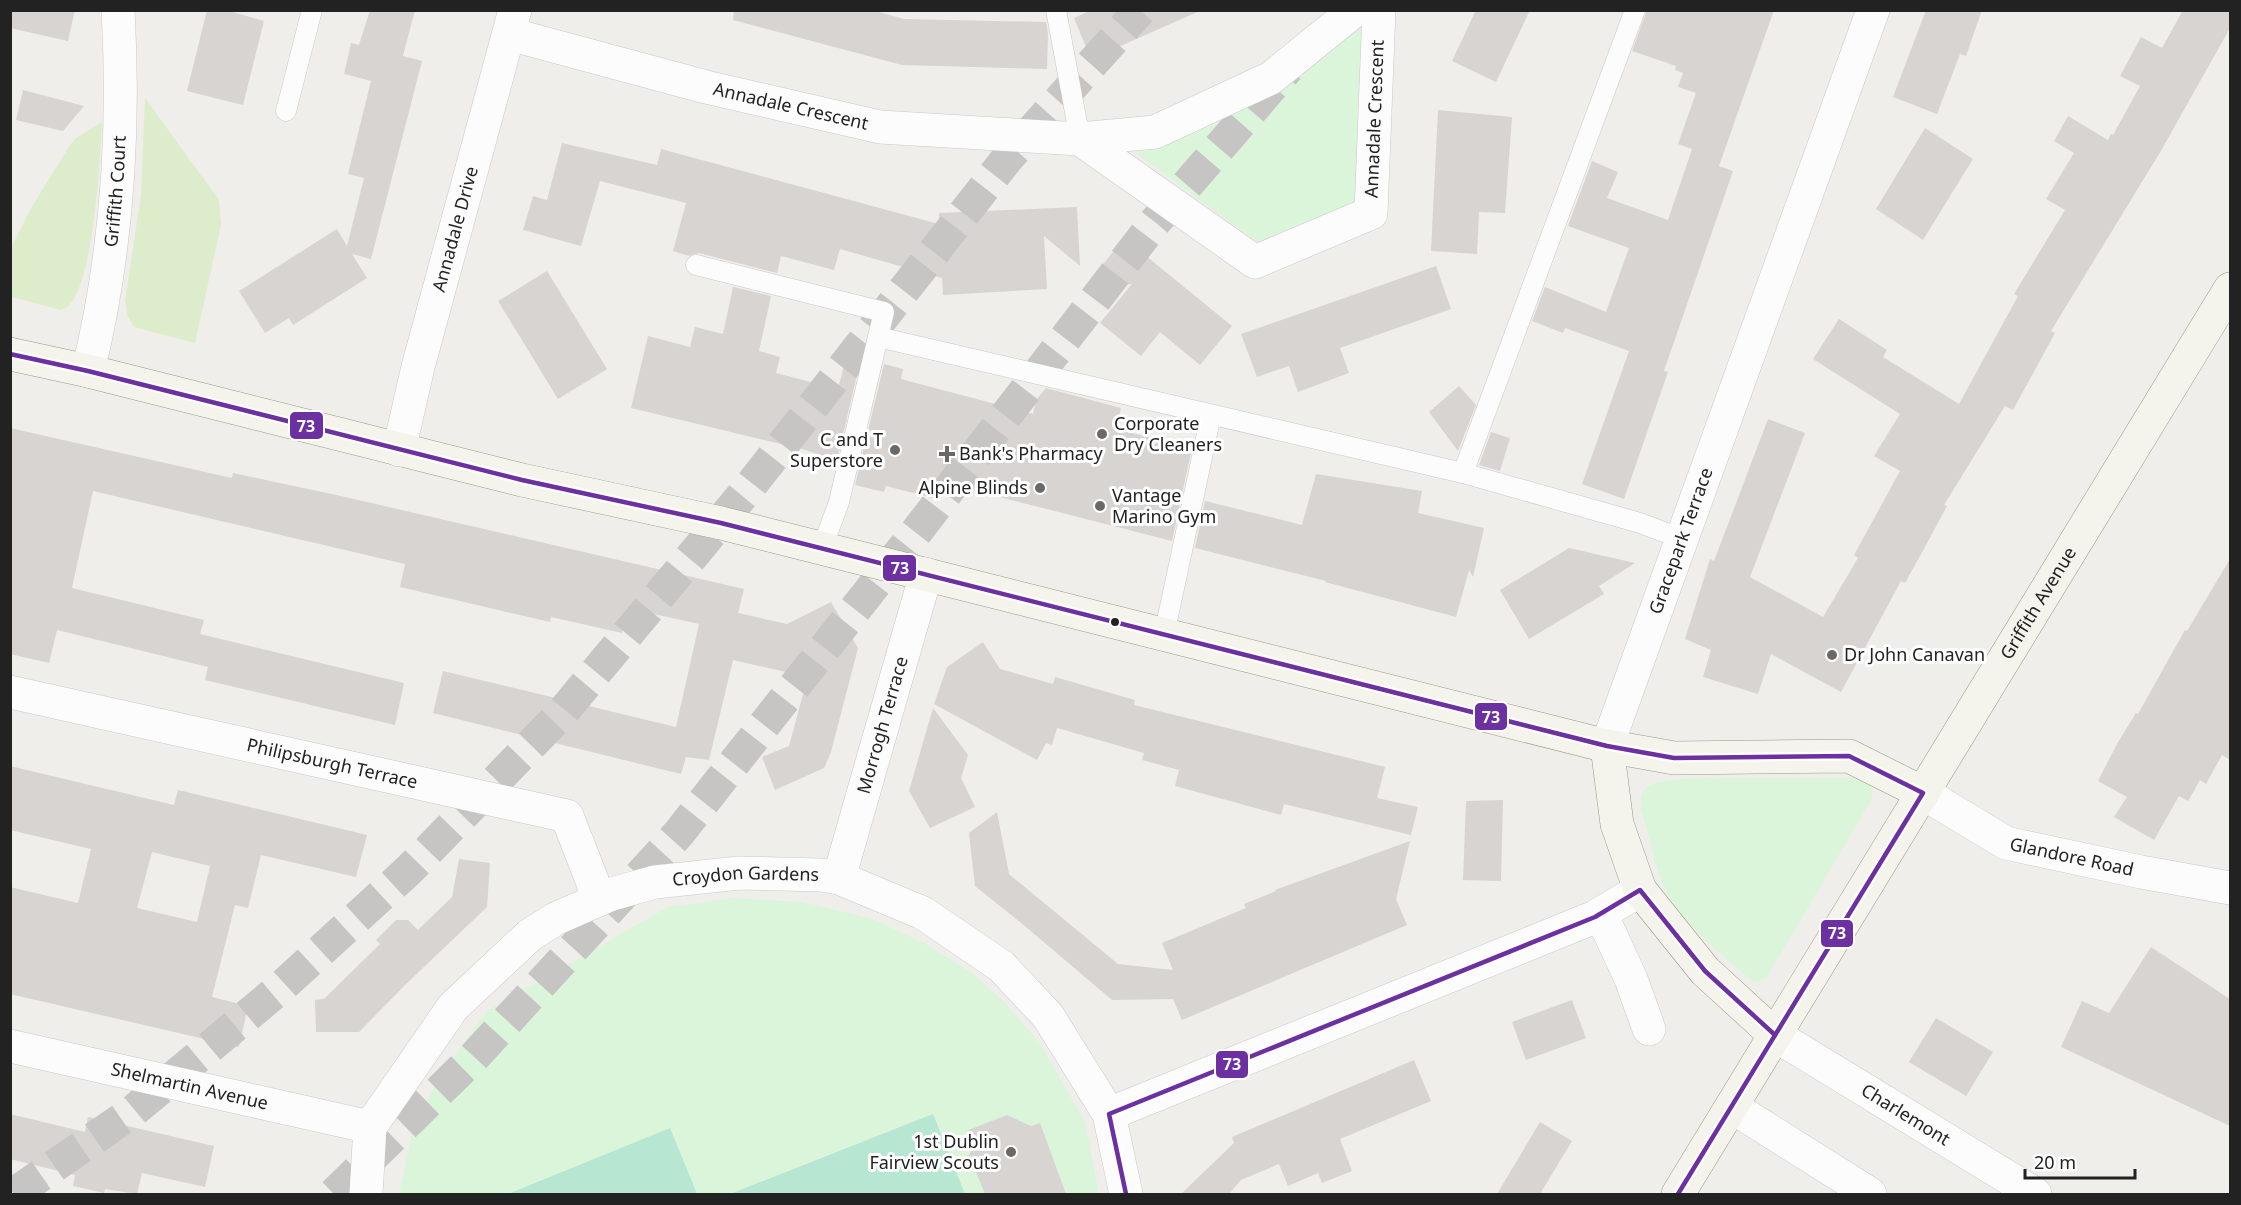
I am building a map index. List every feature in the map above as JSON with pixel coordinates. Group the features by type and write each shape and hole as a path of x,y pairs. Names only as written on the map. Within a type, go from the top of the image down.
{"street":[{"name":"Griffith Court","path":"88,371 99,327 118,183 122,78 118,10"},
{"name":"Annadale Crescent","path":"512,22 705,87 880,128 1080,139 1155,132 1260,83 1270,78 1355,10"},
{"name":"Annadale Crescent","path":"1080,139 1255,262 1371,213 1379,10"},
{"name":"Gracepark Terrace","path":"1776,1035 1705,971 1640,890 1617,824 1607,746 1873,10"},
{"name":"Annadale Drive","path":"399,450 418,367 512,22"},
{"name":"Griffith Avenue","path":"1678,1194 2230,289"},
{"path":"10,354 88,371 522,480 721,523 1607,746 1674,758 1850,756 1923,794"},
{"name":"Morrogh Terrace","path":"840,878 926,574"},
{"name":"Philipsburgh Terrace","path":"10,692 567,816 593,883 596,900"},
{"name":"Glandore Road","path":"1923,794 2006,843 2141,872 2230,888"},
{"name":"Croydon Gardens","path":"370,1127 453,1007 530,934 555,919 596,900 655,882 739,873 821,875 840,878 923,914 1001,966 1048,1016 1109,1114 1126,1194"},
{"path":"1109,1114 1601,914 1640,890"},
{"path":"1601,914 1631,980 1649,1029"},
{"name":"Charlemont","path":"1776,1035 2035,1194"},
{"name":"Shelmartin Avenue","path":"10,1046 370,1127"},
{"path":"1732,1107 1870,1194"},
{"path":"366,1194 370,1127"}],"lane":[{"path":"286,111 312,10"},
{"path":"1056,10 1080,139"},
{"path":"1463,473 1635,10"},
{"path":"696,265 884,312 839,502 822,548"},
{"path":"878,337 1463,473 1640,523 1682,539"},
{"path":"1164,635 1210,415"}],"green space":[{"path":"1363,24 1355,204 1261,245 1137,154 1221,122 1304,74"},
{"path":"145,98 219,200 221,225 195,343 134,327 128,317 125,301 141,195"},
{"path":"102,122 97,194 88,256 81,283 72,302 61,310 11,297 11,248 30,210 70,145 76,138"},
{"path":"1850,778 1865,780 1872,788 1872,799 1767,977 1758,982 1752,981 1708,943 1688,922 1666,892 1641,810 1644,790 1658,782 1669,780"},
{"path":"733,898 802,902 870,918 926,944 972,973 1003,1001 1040,1043 1085,1122 1099,1194 399,1194 412,1134 438,1078 487,1011 668,907"},
{"path":"933,1114 965,1194 730,1194"},
{"path":"670,1128 697,1194 508,1194"}],"building":[{"path":"10,10 75,10 68,41 10,28"},
{"path":"207,10 226,10 264,21 243,105 187,91"},
{"path":"370,10 415,10 403,56 422,61 371,259 352,254 367,278 293,325 289,318 265,333 239,291 337,229 347,246 364,178 348,174 371,81 344,74 351,43 359,45"},
{"path":"734,10 872,10 904,19 1046,22 1047,69 902,65 733,20"},
{"path":"1092,10 1202,10 1091,59 1074,18"},
{"path":"1476,10 1530,10 1496,82 1452,61"},
{"path":"1647,10 1774,10 1719,166 1733,171 1664,371 1668,372 1624,499 1582,484 1629,351 1565,328 1563,333 1532,321 1545,287 1606,312 1629,248 1568,226 1592,161 1618,172 1607,198 1668,220 1692,149 1678,144 1696,93 1678,87 1683,73 1675,70 1676,66 1632,51"},
{"path":"1926,10 1982,10 1966,56 1960,54 1937,114 1893,97"},
{"path":"2183,10 2230,10 2230,28 2162,149 2051,331 2055,333 2013,410 2005,406 1944,505 1947,506 1926,545 1905,583 1901,581 1841,692 1771,654 1758,694 1703,677 1711,650 1685,639 1710,559 1714,561 1768,419 1805,433 1750,577 1823,617 1858,558 1854,555 1900,471 1874,456 1900,414 1813,359 1839,319 1887,350 1883,357 1959,404 2018,296 2014,294 2065,210 2046,199 2074,153 2054,141 2068,116 2108,140 2140,86 2120,76 2141,37 2162,48"},
{"path":"23,90 84,106 63,131 16,120"},
{"path":"1438,110 1512,117 1505,213 1479,212 1477,254 1431,251"},
{"path":"1925,128 1973,159 1923,240 1876,209"},
{"path":"562,143 657,165 661,149 939,224 939,213 1077,207 1080,266 1044,236 1047,289 943,295 942,278 840,249 834,270 781,256 777,273 699,253 689,256 673,251 686,203 600,181 581,246 523,230 533,196 547,200"},
{"path":"1124,238 1232,326 1200,365 1160,332 1141,356 1100,323 1132,284 1085,287"},
{"path":"1436,266 1451,309 1340,348 1349,373 1298,392 1289,366 1257,377 1241,334"},
{"path":"547,271 607,369 558,399 498,301"},
{"path":"733,287 771,296 759,351 780,357 776,373 838,389 847,354 861,358 837,460 802,449 631,408 648,336 690,347 695,327 723,334"},
{"path":"884,364 903,369 901,379 1033,414 1036,400 1046,388 1121,408 1116,429 1192,448 1172,541 937,481 933,498 886,486 884,492 855,485"},
{"path":"1459,386 1476,405 1458,451 1429,412"},
{"path":"10,428 232,478 233,473 341,496 744,589 738,613 787,624 831,602 858,648 831,752 824,768 775,790 762,757 789,746 806,683 789,678 790,673 733,660 709,760 686,757 681,774 433,713 443,671 676,727 699,624 627,608 622,633 551,617 550,622 400,587 405,564 93,491 72,588 204,620 200,634 404,683 395,725 205,680 208,667 57,630 49,663 10,654"},
{"path":"1491,432 1510,438 1500,471 1479,465"},
{"path":"1316,474 1422,491 1418,513 1484,528 1473,577 1469,570 1456,617 1195,548 1205,501 1302,525"},
{"path":"1569,548 1635,563 1599,586 1604,594 1529,639 1500,590"},
{"path":"2230,559 2230,760 2222,755 2206,784 2200,780 2188,801 2179,796 2154,840 2114,817 2127,797 2098,781 2117,744 2136,713 2138,714 2185,630 2187,631"},
{"path":"983,642 1000,669 1053,684 1055,677 1135,700 1134,705 1385,767 1377,798 1418,807 1411,835 1284,804 1281,815 1175,786 1179,770 1142,760 1144,753 1057,728 1052,745 1046,743 1037,760 934,704 947,667"},
{"path":"933,708 968,755 961,778 975,807 930,828 909,791"},
{"path":"10,766 174,805 178,790 367,835 356,877 261,855 248,908 235,905 212,997 248,1006 239,1047 10,994 10,887 78,903 91,849 10,830","holes":["152,852 210,866 197,922 137,908"]},
{"path":"1503,800 1501,881 1463,880 1466,801"},
{"path":"997,812 1009,874 1118,964 1173,970 1162,943 1246,908 1244,904 1275,890 1410,841 1396,899 1407,925 1182,1020 1173,999 1112,1000 975,886 969,833"},
{"path":"459,859 490,863 487,907 359,1032 316,1032 315,1000 324,999 380,944 376,940 396,920 408,920 418,930 452,897"},
{"path":"2151,947 2230,999 2230,1126 2061,1047 2082,1001 2109,1013"},
{"path":"1572,1000 1586,1038 1526,1060 1512,1022"},
{"path":"1936,1018 1993,1052 1966,1096 1909,1062"},
{"path":"1414,1060 1431,1101 1340,1139 1352,1171 1322,1183 1318,1173 1288,1186 1279,1164 1241,1180 1229,1194 1181,1194 1234,1143 1232,1137"},
{"path":"10,1114 85,1132 88,1117 214,1146 205,1187 142,1173 137,1194 105,1189 104,1193 73,1186 75,1175 10,1159"},
{"name":"1st Dublin Fairview Scouts","path":"1007,1115 1031,1126 1040,1123 1066,1194 985,1194 969,1155 973,1148 966,1131"},
{"path":"1540,1122 1572,1141 1540,1194 1497,1194"}],"tunnel":[{"path":"14,1194 132,1112 278,990 410,869 562,713 751,485 1006,160 1140,10"},
{"path":"334,1194 474,1057 679,833 917,531 1155,222 1288,68"}],"transit line":[{"name":"73","path":"10,354 88,371 522,480 721,523 1607,746 1674,758 1849,756 1923,793 1678,1194"},
{"name":"73","path":"1126,1194 1109,1114 1595,917 1640,890 1705,971 1775,1035"}],"place":[{"name":"Corporate Dry Cleaners","path":"1102,434"},
{"name":"C and T Superstore","path":"895,450"},
{"name":"Bank's Pharmacy","path":"947,454"},
{"name":"Alpine Blinds","path":"1040,488"},
{"name":"Vantage Marino Gym","path":"1100,506"},
{"name":"Dr John Canavan","path":"1832,655"},
{"name":"1st Dublin Fairview Scouts","path":"1011,1152"}]}
